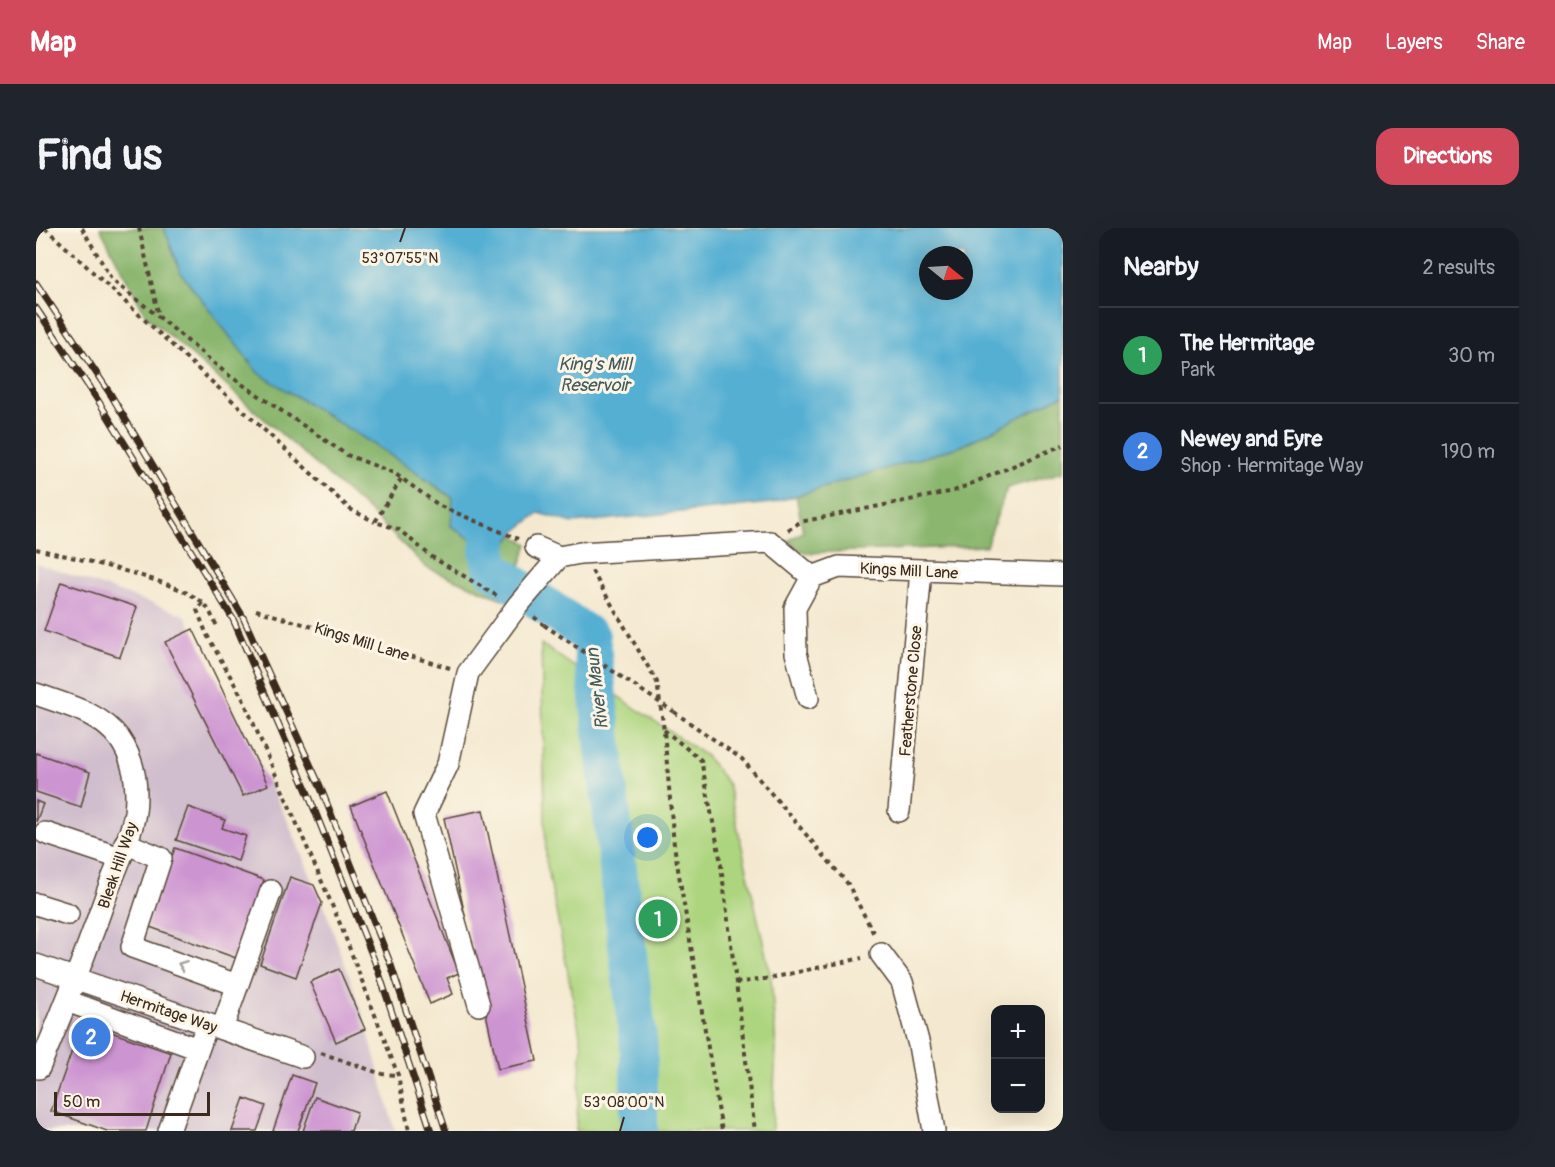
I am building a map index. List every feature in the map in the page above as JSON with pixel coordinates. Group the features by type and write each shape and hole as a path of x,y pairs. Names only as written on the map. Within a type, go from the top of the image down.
{"street":[{"path":"479,1005 424,814 448,764 468,673 521,601 552,565 580,553 770,542 812,577 795,608 796,653 808,698"},
{"path":"536,547 552,565"},
{"name":"Kings Mill Lane","path":"812,577 839,567 1063,574"},
{"name":"Featherstone Close","path":"899,811 921,571"},
{"name":"Bleak Hill Way","path":"36,694 96,716 118,738 132,762 136,787 135,814 76,979 39,1068"},
{"path":"45,832 161,858 132,947 237,985"},
{"path":"169,1131 198,1049 237,985 271,891"},
{"path":"36,904 68,914"},
{"path":"881,954 902,982 919,1045 934,1131"},
{"name":"Hermitage Way","path":"36,965 303,1057"},
{"path":"67,1001 198,1049"}],"path":[{"path":"45,228 350,509 375,522 398,529 432,557 521,601"},
{"path":"82,228 112,280 227,374 347,455 383,467 440,507 536,547"},
{"path":"139,228 159,317"},
{"path":"770,542 801,522 954,491 1063,445"},
{"path":"375,522 401,479"},
{"path":"36,549 81,559 180,589 203,603 217,626"},
{"path":"580,553 657,682 664,730 674,845 698,974 709,1067 722,1131"},
{"path":"203,603 197,609 207,635 243,699 341,926 398,1075 409,1131"},
{"name":"Kings Mill Lane","path":"256,610 468,673"},
{"path":"544,625 742,759 848,884 869,921 881,954 771,978 736,982"},
{"path":"664,730 701,760 720,858 755,1131"},
{"path":"303,1057 301,1046 382,1074 398,1075"}],"shaded area":[{"path":"36,563 185,615 287,820 325,909 363,1014 395,1131 36,1131"}],"green space":[{"path":"100,228 164,228 181,273 381,449 453,498 528,544 507,601 427,568 371,513 145,314"},
{"path":"1063,395 1063,472 1007,488 986,546 806,553 788,541 803,532 796,495 961,446"},
{"path":"541,644 706,756 728,784 771,978 776,1047 772,1131 576,1131 582,1045 546,860"}],"water":[{"name":"King's Mill Reservoir","path":"164,228 1063,228 1063,395 961,446 772,503 573,523 539,513 516,531 498,557 451,526 453,498 381,449 258,373 181,273"}],"building":[{"path":"61,582 137,607 120,657 44,631"},
{"path":"193,629 268,785 243,796 165,642"},
{"path":"36,753 90,772 81,807 36,792"},
{"path":"387,791 459,973 447,978 453,994 430,1004 351,806"},
{"path":"36,801 43,804 36,822"},
{"path":"188,807 225,820 222,828 246,836 238,861 176,840"},
{"path":"483,810 537,1061 498,1069 444,818"},
{"path":"175,848 264,880 236,958 147,926"},
{"path":"290,877 314,885 322,903 296,977 260,964"},
{"path":"339,969 365,1029 336,1042 310,982"},
{"path":"82,1022 171,1053 146,1131 107,1131 51,1111"},
{"path":"292,1075 315,1083 298,1131 273,1131"},
{"path":"315,1097 357,1112 351,1131 303,1131"},
{"path":"244,1098 266,1106 257,1131 232,1131"}],"waterway":[{"name":"River Maun","path":"497,501 488,550 491,568 591,637 639,1048 639,1131"}],"railway":[{"path":"36,283 111,395 242,615 320,786 391,965 446,1131"},
{"path":"36,308 99,402 233,619 307,791 378,970 431,1131"}],"place":[{"name":"The Hermitage","path":"658,919"},
{"name":"Newey and Eyre","path":"91,1037"}]}
